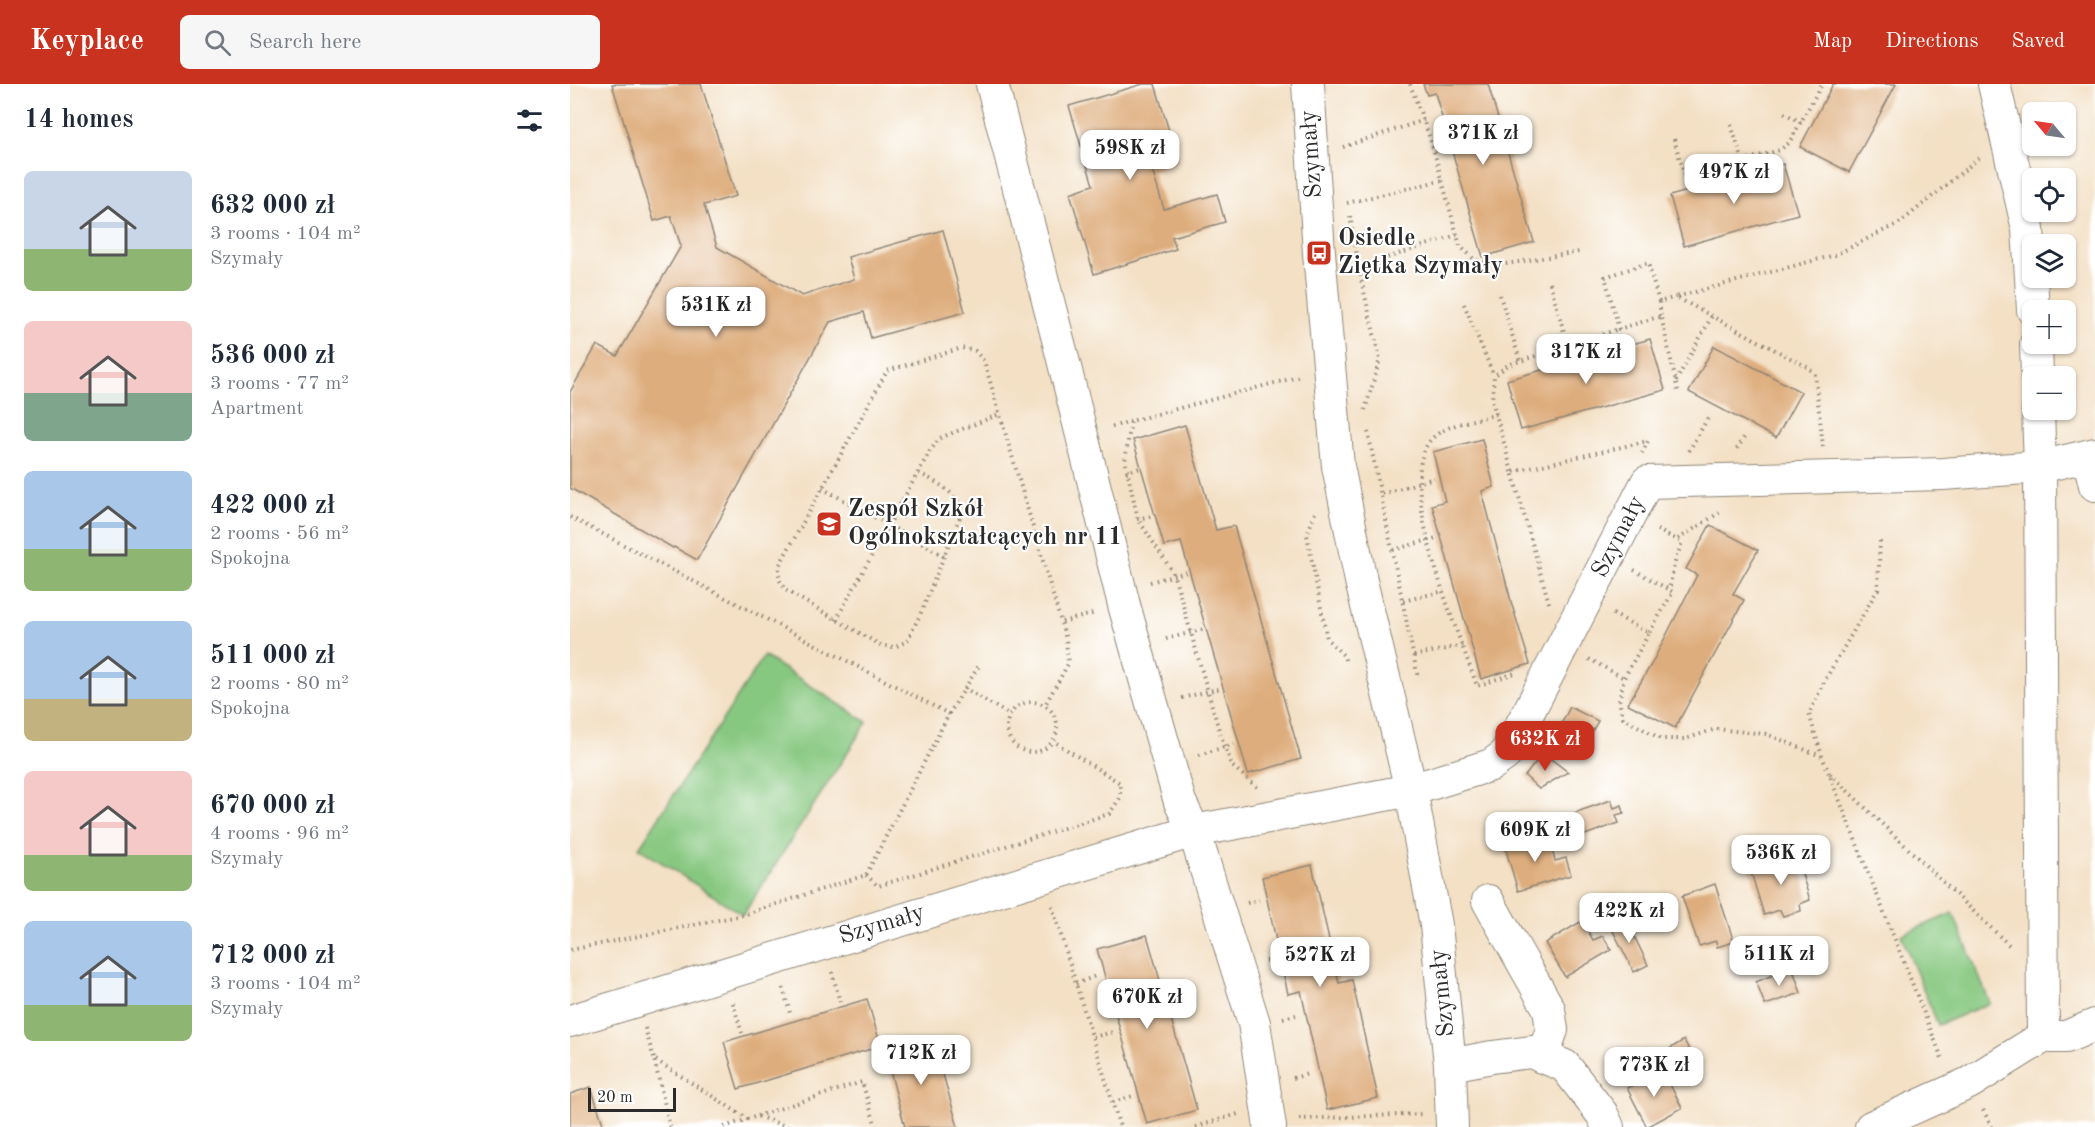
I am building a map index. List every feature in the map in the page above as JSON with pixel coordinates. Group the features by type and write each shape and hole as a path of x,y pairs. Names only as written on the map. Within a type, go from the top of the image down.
{"street":[{"path":"992,84 1062,351 1111,601 1136,646 1180,802 1194,831 1254,1023 1282,1123"},
{"name":"Szymały","path":"1308,84 1319,253 1338,466 1361,581 1411,790 1436,925 1450,1065 1440,1121"},
{"path":"1994,84 2028,229 2032,300"},
{"path":"2038,420 2043,1037"},
{"path":"2040,467 2093,465"},
{"name":"Szymały","path":"570,1021 1194,831 1411,790 1491,765 1505,755 1647,482 1943,474 2040,467"},
{"path":"1488,902 1549,1009 1552,1030 1542,1057"},
{"path":"1871,1127 1969,1083 2043,1037 2066,1037 2095,1025"},
{"path":"1450,1065 1531,1052 1565,1066 1602,1114 1608,1127"}],"path":[{"path":"1410,84 1443,180 1460,246 1474,259 1493,266 1579,252"},
{"path":"1684,177 1780,150 1789,143 1822,84"},
{"path":"1784,113 1801,122"},
{"path":"1343,147 1424,120"},
{"path":"1731,125 1746,170"},
{"path":"1342,136 1344,158"},
{"path":"1674,139 1688,188"},
{"path":"1659,302 1835,255 1900,222 1985,153"},
{"path":"1347,203 1443,180"},
{"path":"1347,192 1359,267 1380,359 1364,413"},
{"path":"1359,267 1457,235"},
{"path":"1619,329 1605,277 1648,263 1659,302 1678,391"},
{"path":"1550,283 1568,346"},
{"path":"1500,295 1520,362"},
{"path":"1676,297 1809,368 1815,375 1825,457"},
{"path":"1464,304 1494,376 1492,400 1552,612"},
{"path":"1494,376 1509,365 1661,316"},
{"path":"1676,382 1712,316"},
{"path":"919,473 938,484 960,502 962,512 908,641 895,647 882,646 784,591 779,579 779,566 887,371 962,348 975,351 984,361 1066,639 1068,664 1045,705"},
{"path":"1277,815 1274,799 1232,766 1173,576 1138,519 1125,461 1131,421 1311,374"},
{"path":"836,620 930,451 940,438 1000,414"},
{"path":"1496,414 1442,430 1427,445 1420,466 1418,482 1427,541 1477,686 1522,671"},
{"path":"1689,454 1689,448 1709,416"},
{"path":"1366,424 1420,687"},
{"path":"1512,472 1648,441 1638,462"},
{"path":"1382,494 1434,478"},
{"path":"822,488 944,556"},
{"path":"1677,540 1725,510"},
{"path":"570,517 949,714"},
{"path":"1648,525 1682,542 1669,590"},
{"path":"1393,550 1436,538"},
{"path":"1880,541 1878,589 1809,714 1822,756 1954,1089"},
{"path":"1626,566 1673,592 1624,678 1619,701 1623,718 1661,739 1685,739 1716,729 1766,734 1822,756"},
{"path":"1062,622 1187,572"},
{"path":"1403,601 1444,591"},
{"path":"1604,609 1649,633"},
{"path":"1136,646 1205,629"},
{"path":"1414,656 1463,645"},
{"path":"1581,654 1624,678"},
{"path":"570,950 743,915 866,875 949,714 980,664"},
{"path":"1152,706 1221,687"},
{"path":"964,688 1010,715"},
{"path":"1026,702 1045,705 1053,711 1057,720 1057,730 1053,741 1043,749 1030,752 1022,750 1013,743 1009,736 1007,724 1010,715 1017,706 1026,702"},
{"path":"866,875 878,886 1109,814 1120,798 1119,783 1053,741"},
{"path":"1169,764 1234,744"},
{"path":"1828,771 2042,976"},
{"path":"1043,876 1121,1127"},
{"path":"1076,984 1098,975"},
{"path":"1093,1037 1113,1032"},
{"path":"670,1127 654,1059 748,1119"},
{"path":"724,1127 861,1082 876,1127"},
{"path":"1113,1101 1133,1096"},
{"path":"757,1116 788,1127"},
{"path":"1282,1123 1440,1121"}],"green space":[{"path":"764,656 867,722 743,915 639,848"},
{"path":"1953,913 1990,1003 1938,1025 1901,935"}],"building":[{"path":"612,84 701,84 736,196 704,205 717,247 802,296 854,279 848,257 943,230 965,312 871,338 864,312 830,322 697,560 570,488 570,392 597,345 617,356 681,246 671,216 654,221"},
{"path":"1143,84 1155,84 1178,161 1152,170 1164,209 1217,194 1225,222 1172,237 1176,249 1094,274 1070,193 1093,185 1069,106"},
{"path":"1423,84 1488,84 1534,242 1483,257 1435,93 1427,95"},
{"path":"1833,84 1896,84 1849,172 1800,147"},
{"path":"1783,164 1798,214 1684,246 1670,196"},
{"path":"1650,339 1665,390 1521,430 1507,380"},
{"path":"1714,346 1801,392 1776,438 1689,392"},
{"path":"1185,425 1216,530 1234,526 1301,759 1248,774 1181,542 1164,546 1133,440"},
{"path":"1482,439 1494,487 1482,491 1530,664 1481,679 1432,505 1445,501 1433,452"},
{"path":"1710,525 1758,550 1733,594 1744,600 1675,728 1628,704 1652,663 1697,575 1686,569"},
{"path":"1570,707 1598,721 1583,747 1556,734"},
{"path":"1543,753 1568,772 1539,789 1525,776"},
{"path":"1611,800 1614,808 1622,805 1624,813 1616,815 1619,823 1579,837 1571,814"},
{"path":"1548,835 1555,861 1566,858 1571,875 1518,891 1505,847"},
{"path":"1796,855 1810,900 1800,904 1801,911 1783,916 1780,910 1764,915 1750,869"},
{"path":"1312,865 1339,983 1352,980 1378,1098 1327,1110 1301,991 1288,994 1262,877"},
{"path":"1715,884 1734,942 1717,947 1716,941 1699,946 1682,896"},
{"path":"1625,917 1648,965 1634,972 1610,925"},
{"path":"1582,921 1593,940 1603,936 1611,950 1565,977 1545,943"},
{"path":"1147,935 1197,1110 1147,1124 1097,949"},
{"path":"1792,967 1801,993 1765,1005 1756,982"},
{"path":"867,999 881,1046 738,1089 724,1042"},
{"path":"933,1039 958,1127 905,1127 885,1052"},
{"path":"1684,1040 1698,1067 1682,1074 1669,1049"},
{"path":"1662,1069 1682,1108 1647,1127 1627,1088"},
{"path":"591,1087 604,1127 570,1127 570,1094"}],"place":[{"name":"Osiedle Ziętka Szymały","path":"1319,253"},
{"name":"Zespół Szkół Ogólnokształcących nr 11","path":"829,524"}]}
